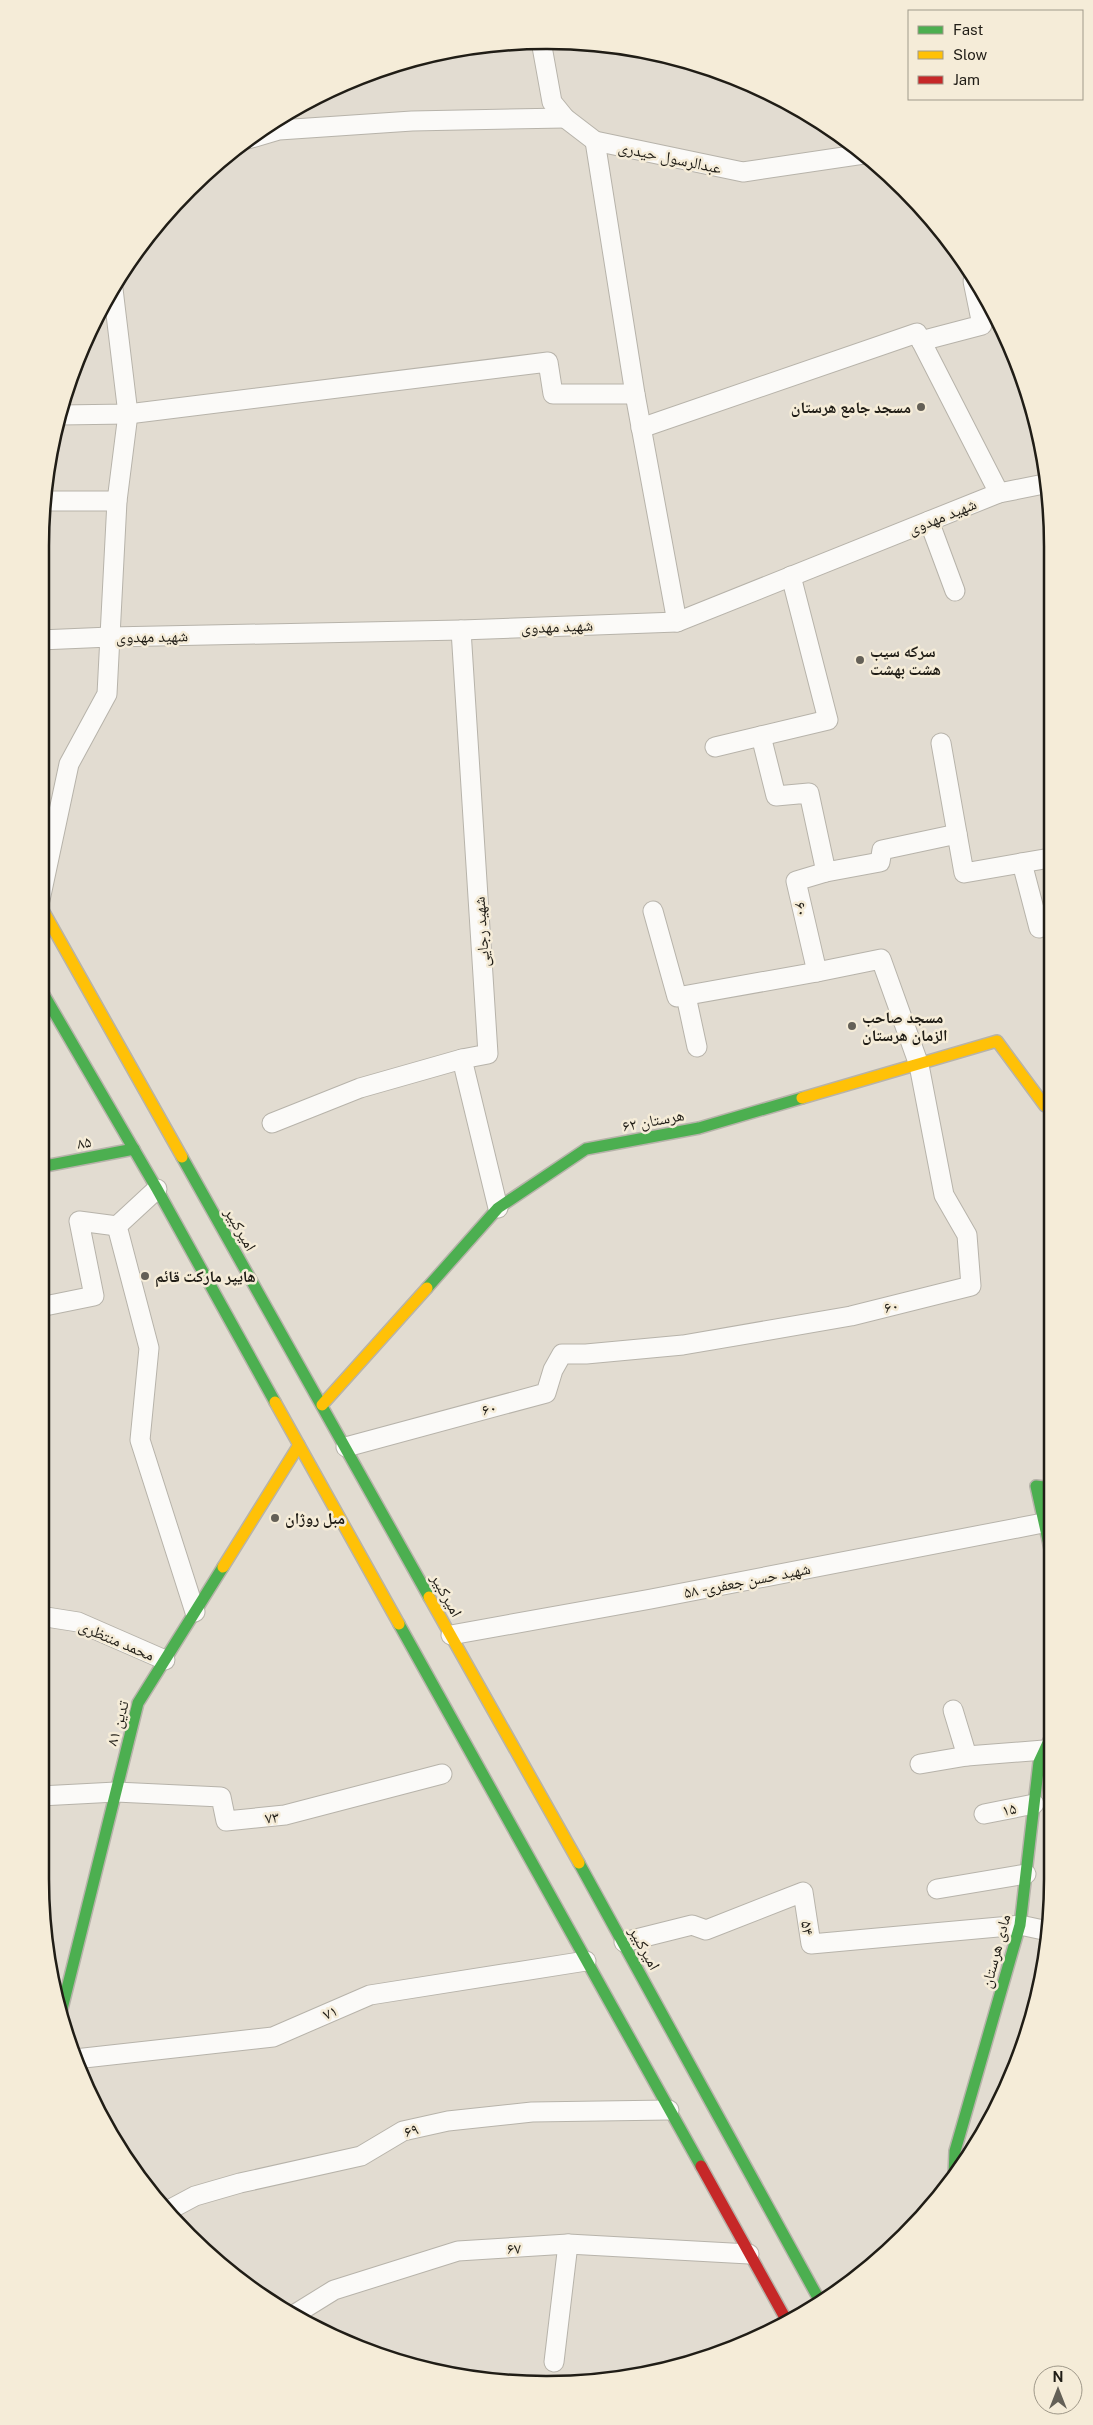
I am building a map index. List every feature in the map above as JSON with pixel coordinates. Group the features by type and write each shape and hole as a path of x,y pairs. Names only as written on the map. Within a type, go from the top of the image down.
{"main road":[{"name":"امیرکبیر","path":"49,926 81,991 346,1447 624,1942 816,2296"},
{"path":"49,998 55,1005 784,2316"},
{"name":"هرستان ۶۲","path":"322,1406 498,1208 586,1149 700,1128 997,1041 1044,1105"},
{"name":"۸۵","path":"49,1165 134,1149"},
{"name":"تدین ۸۱","path":"64,2000 138,1703 299,1445"},
{"path":"1044,1487 1036,1486 1044,1527"},
{"name":"مادی هرستان","path":"955,2163 955,2151 1020,1924 1039,1762 1044,1750"}],"street":[{"name":"عبدالرسول حیدری","path":"542,49 552,102 565,118 595,141 743,172 854,155"},
{"path":"271,132 279,130 393,122 565,118"},
{"path":"595,141 635,394 677,622"},
{"path":"921,341 982,325 976,295"},
{"path":"49,858 69,764 107,694 117,502 128,414 114,299"},
{"path":"641,428 917,334 999,493"},
{"path":"67,415 128,414 548,362 553,394 635,394"},
{"name":"شهید مهدوی","path":"49,639 110,636 461,630 677,622 999,493 1040,484"},
{"path":"51,501 117,502"},
{"path":"929,520 955,590"},
{"path":"715,747 828,720 791,576"},
{"name":"شهید رجایی","path":"461,630 488,1054 462,1059"},
{"path":"761,736 776,796 809,793 826,872 880,862 882,850 957,834"},
{"path":"940,743 964,873 1044,859"},
{"path":"1022,863 1039,928"},
{"name":"۶۰","path":"346,1447 546,1393 562,1354 586,1354 692,1344 851,1316 971,1286 967,1235 944,1195 919,1065 881,959 816,972 796,881 826,872"},
{"path":"653,911 677,997 816,972"},
{"path":"686,996 697,1048"},
{"path":"272,1123 360,1088 462,1059 498,1208"},
{"path":"49,1305 94,1296 79,1221 117,1226 157,1190"},
{"path":"117,1226 149,1348 140,1440 195,1612"},
{"name":"شهید حسن جعفری- ۵۸","path":"451,1635 651,1599 1043,1523"},
{"name":"محمد منتظری","path":"49,1617 78,1622 165,1660"},
{"path":"953,1710 967,1756"},
{"path":"920,1764 967,1756 1044,1750"},
{"name":"۷۳","path":"116,1792 221,1797 226,1821 285,1815 442,1774"},
{"path":"49,1796 116,1792"},
{"name":"۱۵","path":"984,1814 1034,1804"},
{"path":"937,1889 1026,1874"},
{"name":"۵۴","path":"624,1942 692,1925 706,1930 803,1892 811,1944 1020,1924"},
{"path":"1020,1924 1041,1929"},
{"name":"۷۱","path":"83,2058 273,2037 370,1995 586,1961"},
{"name":"۶۹","path":"173,2208 195,2196 240,2183 361,2156 403,2131 448,2121 532,2112 669,2110"},
{"path":"554,2362 568,2244"},
{"name":"۶۷","path":"300,2311 334,2290 458,2251 568,2244 749,2254"}],"traffic: fast":[{"path":"49,1003 157,1189 275,1402"},
{"path":"427,1288 498,1208 586,1149 699,1128 802,1098"},
{"path":"49,1165 134,1149"},
{"path":"182,1157 429,1597"},
{"path":"1044,1487 1036,1486 1044,1522"},
{"path":"64,2000 138,1703 223,1567"},
{"path":"399,1624 701,2166"},
{"path":"955,2163 955,2151 1020,1925 1039,1762 1044,1751"},
{"path":"579,1863 817,2296"}],"traffic: slow":[{"path":"49,921 182,1157"},
{"path":"802,1098 997,1041 1044,1105"},
{"path":"322,1405 427,1288"},
{"path":"275,1402 399,1624"},
{"path":"223,1567 299,1445"},
{"path":"429,1597 579,1863"}],"traffic: jam":[{"path":"701,2166 784,2316"}],"place":[{"name":"مسجد جامع هرستان","path":"921,407"},
{"name":"سرکه سیب هشت بهشت","path":"860,660"},
{"name":"مسجد صاحب الزمان هرستان","path":"852,1026"},
{"name":"هایپر مارکت قائم","path":"145,1276"},
{"name":"مبل روژان","path":"275,1518"}]}
